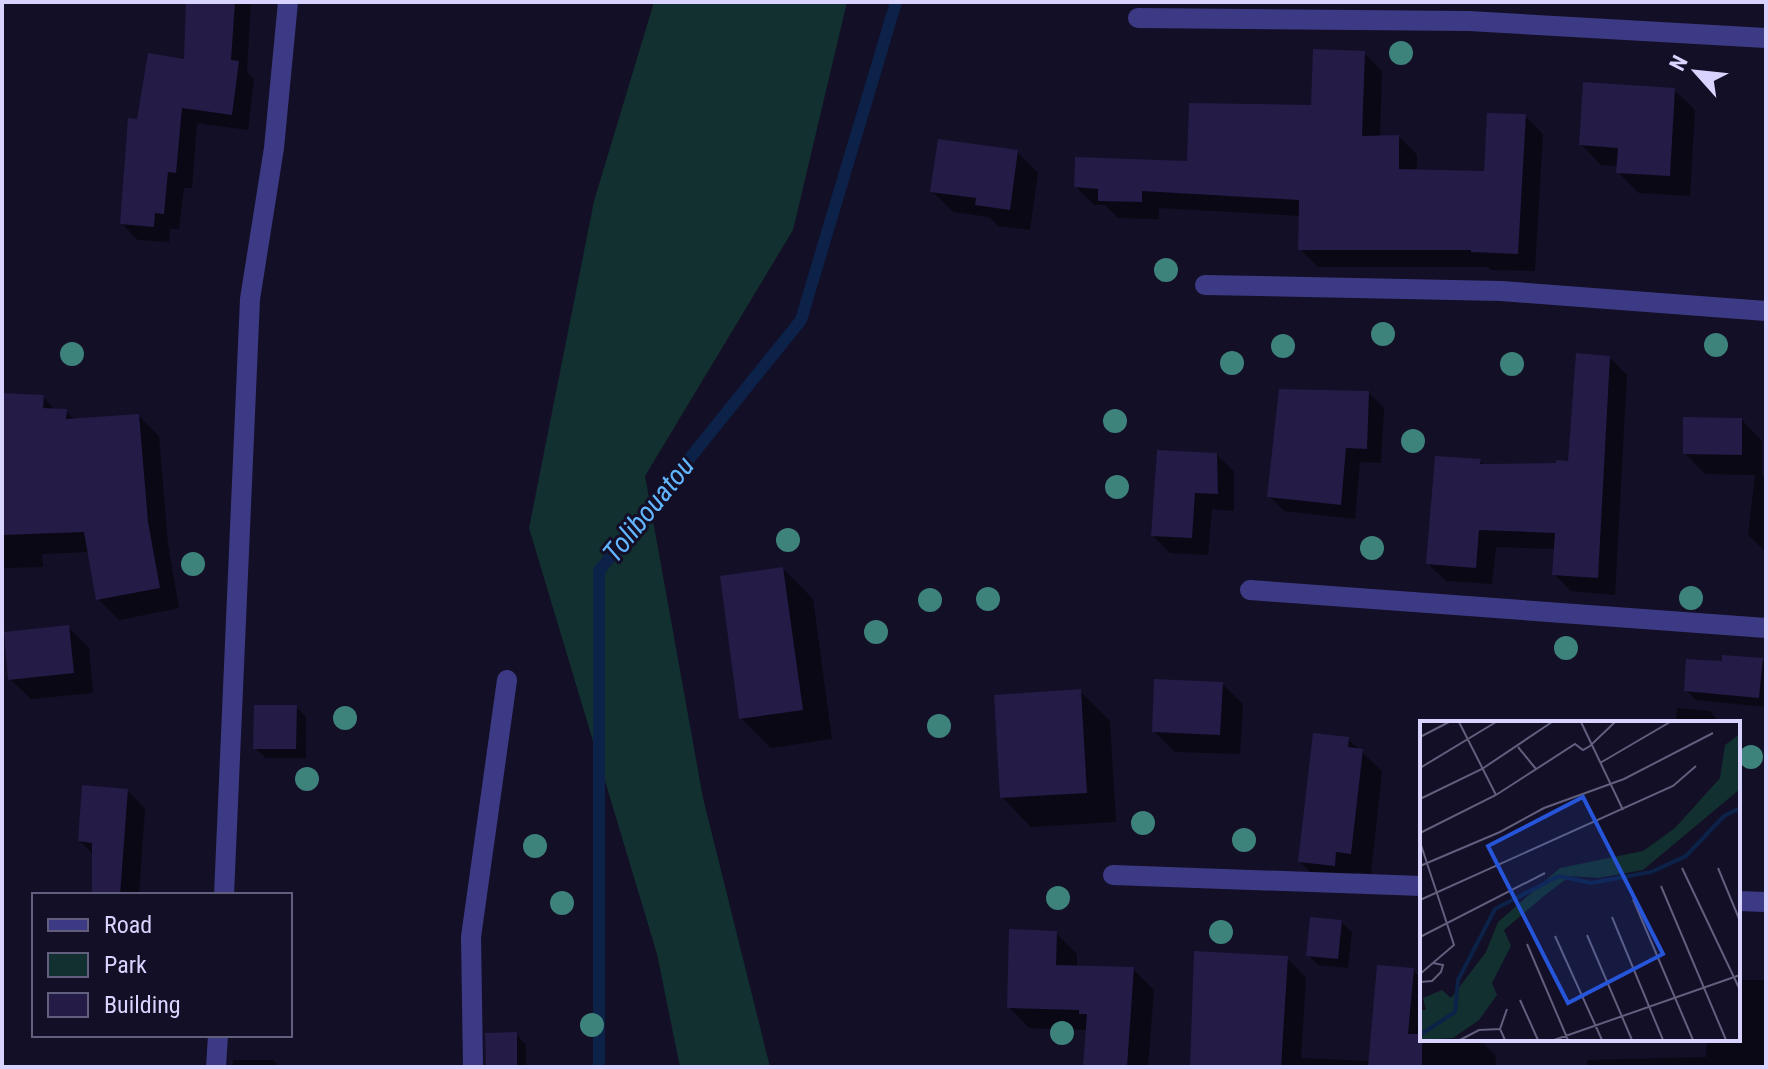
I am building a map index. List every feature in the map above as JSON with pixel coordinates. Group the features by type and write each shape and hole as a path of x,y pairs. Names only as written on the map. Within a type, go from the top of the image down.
{"street":[{"path":"224,893 250,299 274,148 288,2"},
{"path":"1138,18 1469,21 1766,38"},
{"path":"1205,285 1501,291 1766,311"},
{"path":"1250,590 1766,628"},
{"path":"473,1067 471,937 507,680"},
{"path":"1113,875 1420,886"},
{"path":"1740,901 1766,902"},
{"path":"216,1067 218,1037"}],"green space":[{"path":"654,2 847,2 793,230 645,476 703,798 770,1067 680,1067 657,954 529,528 594,201"}],"building":[{"path":"186,2 235,2 231,60 239,61 232,115 182,108 176,173 168,172 164,214 155,213 154,227 120,224 128,118 137,119 148,53 184,59"},
{"path":"1313,49 1365,51 1362,136 1399,135 1399,169 1484,171 1487,113 1526,114 1518,254 1471,250 1298,250 1299,200 1142,191 1142,202 1098,201 1098,189 1074,187 1075,157 1187,161 1189,103 1311,105"},
{"path":"1583,82 1675,88 1670,176 1616,173 1618,148 1579,145"},
{"path":"938,139 1018,150 1010,210 975,205 976,198 930,192"},
{"path":"1576,353 1610,356 1598,578 1552,575 1555,533 1479,530 1476,568 1426,564 1435,456 1481,459 1480,464 1568,461"},
{"path":"1279,389 1369,391 1367,449 1346,448 1341,505 1267,497"},
{"path":"2,393 44,395 43,408 67,409 66,419 139,414 148,522 160,588 96,600 84,532 2,535"},
{"path":"1683,417 1742,418 1742,455 1683,454"},
{"path":"1157,450 1217,453 1218,494 1195,493 1192,538 1151,536"},
{"path":"783,567 803,710 739,719 720,576"},
{"path":"69,625 74,673 8,680 4,632"},
{"path":"1722,655 1763,658 1759,698 1684,691 1686,659 1722,661"},
{"path":"1154,679 1223,682 1220,735 1152,732"},
{"path":"1081,689 1087,793 1000,798 994,695"},
{"path":"254,705 297,705 296,749 253,749"},
{"path":"1313,733 1349,737 1348,747 1363,749 1351,854 1336,852 1335,866 1298,862"},
{"path":"82,785 128,789 120,893 92,893 92,843 78,841"},
{"path":"1310,917 1342,920 1338,959 1306,956"},
{"path":"1009,929 1057,931 1056,965 1134,967 1127,1067 1083,1067 1087,1014 1079,1014 1079,1010 1007,1008"},
{"path":"1194,951 1288,956 1281,1067 1190,1067"},
{"path":"1377,965 1414,968 1408,1034 1420,1034 1422,1067 1368,1067"},
{"path":"517,1032 517,1067 486,1067 485,1033"}],"waterway":[{"name":"Tolibouatou","path":"599,1067 599,571 801,320 896,2"}]}
